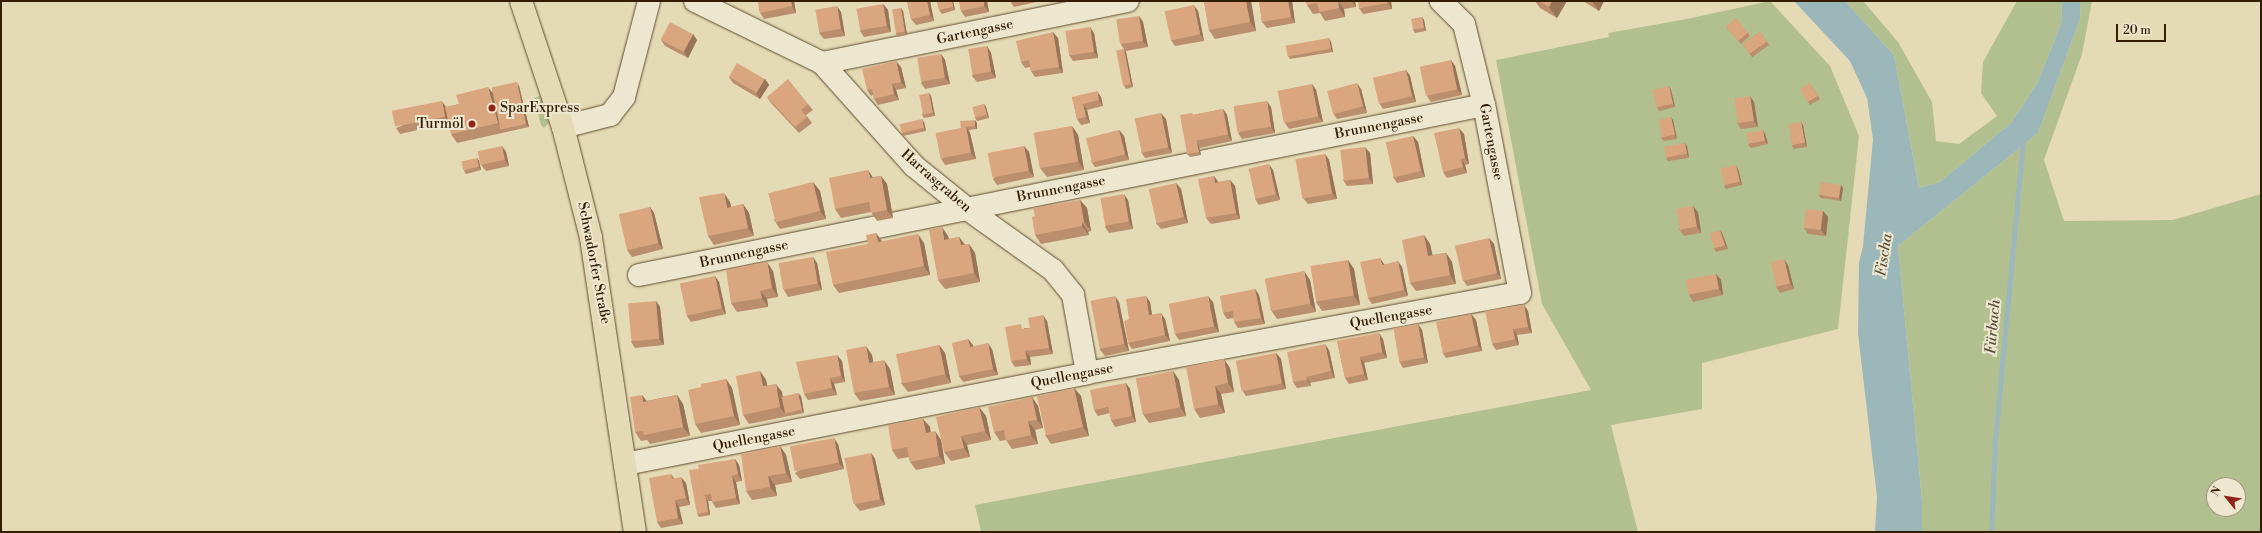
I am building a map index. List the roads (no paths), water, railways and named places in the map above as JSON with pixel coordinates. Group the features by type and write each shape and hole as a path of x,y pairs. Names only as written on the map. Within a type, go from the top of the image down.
{"main road":[{"name":"Schwadorfer Straße","path":"521,1 563,127 596,266 634,532"}],"street":[{"path":"563,127 610,115 624,97 650,1"},
{"name":"Harrasgraben","path":"695,1 822,63 914,166 966,208 1053,270 1073,295 1087,373"},
{"name":"Gartengasse","path":"822,63 1128,1"},
{"name":"Gartengasse","path":"1442,1 1464,24 1484,106 1520,293"},
{"name":"Brunnengasse","path":"639,275 966,208 1484,106"},
{"name":"Quellengasse","path":"625,464 1087,373 1520,293"}],"water":[{"name":"Fischa","path":"1794,1 1845,1 1894,55 1919,188 1940,182 2011,123 2037,84 2061,24 2062,1 2081,1 2080,19 2038,133 1898,246 1922,500 1922,532 1875,532 1877,497 1858,333 1859,263 1863,246 1873,139 1867,98 1850,61"}],"waterway":[{"name":"Fürbach","path":"1991,532 1995,441 2023,140"}],"place":[{"name":"SparExpress","path":"492,108"},
{"name":"Turmöl","path":"472,124"}]}
